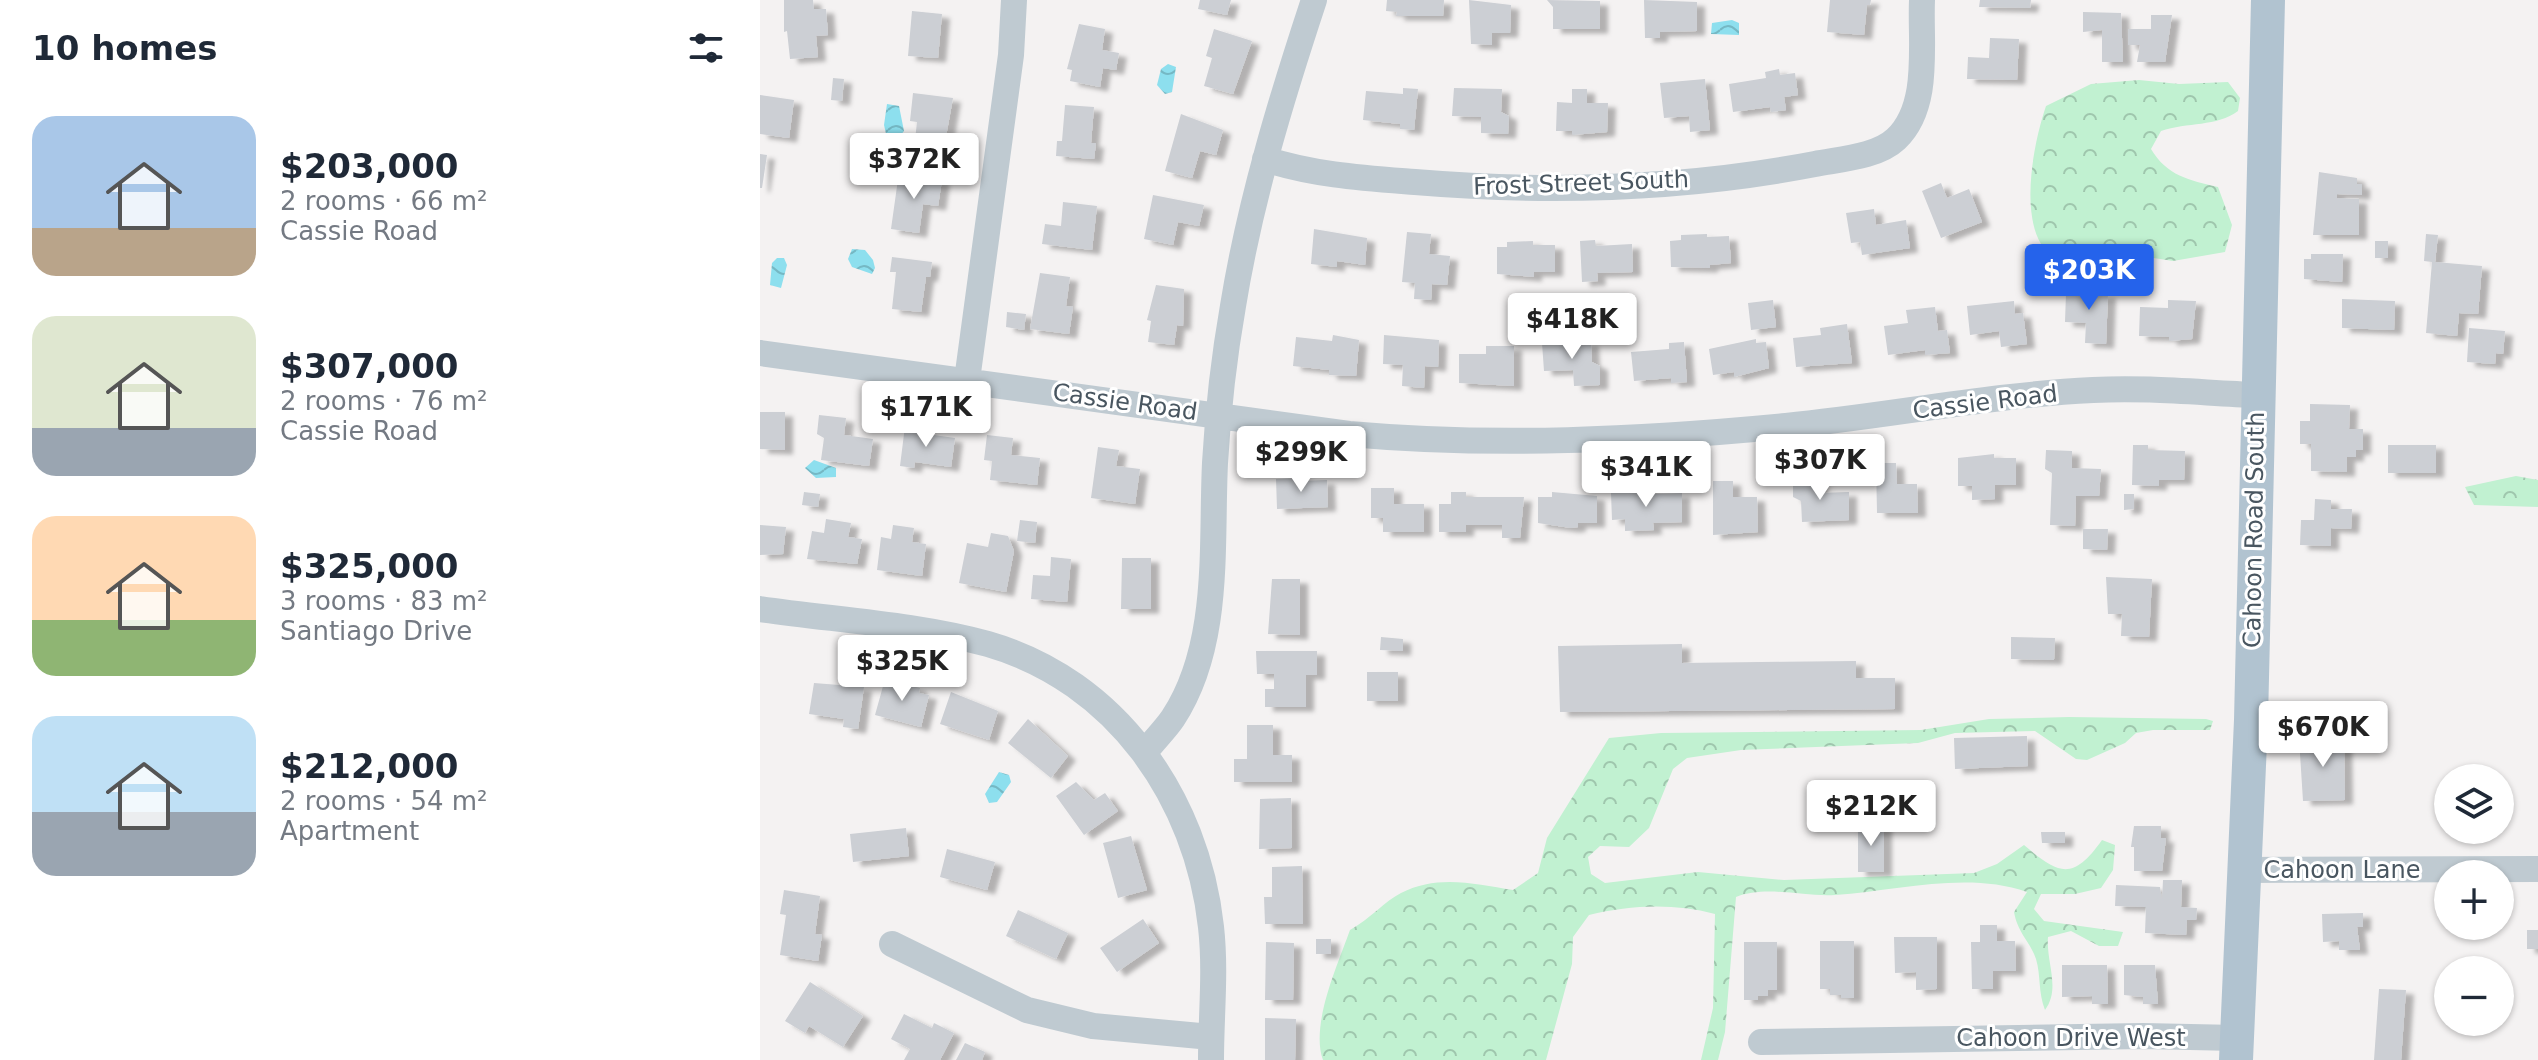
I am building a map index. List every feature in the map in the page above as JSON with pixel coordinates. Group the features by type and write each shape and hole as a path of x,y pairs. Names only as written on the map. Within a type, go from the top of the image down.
{"main road":[{"name":"Cahoon Road South","path":"2237,1049 2251,720 2268,0"}],"street":[{"path":"967,380 1011,55 1014,0"},
{"path":"1146,751 1172,719 1183,699 1205,631 1210,592 1219,415 1245,236 1265,159 1314,0"},
{"name":"Frost Street South","path":"1265,159 1312,172 1391,181 1470,187 1606,187 1787,169 1855,156 1894,141 1913,120 1919,94 1922,0"},
{"name":"Cassie Road","path":"760,353 1415,440 1550,442 1787,426 2093,390 2257,395"},
{"path":"760,609 989,645 1054,673 1115,718 1146,751 1166,781 1186,827 1207,901 1213,947 1211,1048 1038,1014 1008,1003 892,944"},
{"name":"Cahoon Lane","path":"2243,870 2538,869"},
{"name":"Cahoon Drive West","path":"1761,1042 2143,1036 2237,1049"}],"green space":[{"path":"2139,80 2179,84 2228,82 2240,98 2238,111 2221,120 2161,131 2151,149 2172,171 2218,187 2232,225 2225,252 2173,261 2089,248 2057,260 2044,248 2035,231 2031,211 2032,165 2046,106 2091,84"},
{"path":"2516,476 2538,480 2538,507 2474,505 2465,487"},
{"path":"2069,717 2213,721 2210,730 2136,733 2125,743 2087,760 2076,759 2035,731 1955,733 1918,743 1741,750 1687,758 1673,769 1649,828 1629,847 1600,846 1588,857 1591,874 1605,883 1698,872 1784,880 1974,873 1997,864 2024,845 2047,863 2065,869 2074,868 2102,840 2115,845 2113,870 2101,888 2075,894 2041,894 2034,909 2044,921 2123,932 2118,946 2099,946 2071,931 2048,937 2052,993 2045,1010 2036,959 2014,912 2027,892 2004,886 1956,883 1835,895 1760,892 1736,897 1725,1032 1718,1060 1701,1060 1713,1008 1715,914 1684,908 1652,907 1589,915 1573,937 1572,964 1546,1060 1323,1060 1320,1030 1323,1012 1350,930 1395,896 1415,887 1457,882 1513,890 1538,873 1547,838 1609,738 1661,733 1921,730 1989,719"}],"water":[{"path":"1732,20 1739,23 1739,35 1711,34 1712,23"},
{"path":"1168,64 1176,67 1172,92 1165,94 1157,85 1161,69"},
{"path":"887,104 899,106 904,131 896,141 887,138 884,125"},
{"path":"852,249 865,250 873,260 875,268 872,274 852,267 848,259"},
{"path":"777,258 784,258 787,265 781,288 770,285 772,263"},
{"path":"814,460 836,468 836,477 816,478 805,468"},
{"path":"999,772 1009,775 1011,782 997,802 989,803 985,794"}],"building":[{"path":"784,0 813,0 814,9 826,9 828,35 816,36 818,57 790,59 787,31 784,32"},
{"path":"1200,0 1231,0 1227,15 1198,9"},
{"path":"1387,0 1444,0 1443,16 1396,16 1397,12 1386,11"},
{"path":"1469,0 1511,5 1510,33 1492,33 1492,45 1471,44"},
{"path":"1547,0 1600,1 1600,29 1553,29 1553,7"},
{"path":"1644,0 1697,2 1697,31 1660,32 1660,38 1645,38"},
{"path":"1830,0 1871,0 1867,5 1864,35 1827,32"},
{"path":"1980,0 2031,0 2030,8 1979,7"},
{"path":"912,11 942,14 938,58 908,56"},
{"path":"2083,12 2121,13 2123,62 2102,62 2102,30 2083,32"},
{"path":"2151,15 2172,15 2165,62 2137,62 2140,45 2128,45 2128,29 2151,29"},
{"path":"1079,24 1105,29 1102,50 1119,53 1116,70 1103,68 1100,87 1070,81 1072,70 1067,69"},
{"path":"1214,29 1252,41 1233,94 1204,86 1212,58 1206,56"},
{"path":"1990,38 2019,39 2017,80 1967,79 1968,57 1989,58"},
{"path":"1779,69 1780,75 1795,73 1798,95 1784,97 1786,110 1771,112 1770,107 1733,112 1729,84 1766,78 1765,72"},
{"path":"833,78 844,79 842,101 831,100"},
{"path":"1705,79 1710,130 1690,132 1689,116 1664,118 1660,83"},
{"path":"1403,88 1418,89 1414,130 1400,129 1400,124 1363,120 1366,91 1403,94"},
{"path":"1454,88 1502,89 1501,112 1509,116 1508,134 1481,133 1481,117 1452,116"},
{"path":"1572,89 1587,89 1587,103 1608,103 1607,132 1572,135 1572,131 1556,131 1557,102 1572,103"},
{"path":"913,93 953,98 943,153 914,149 917,122 910,121"},
{"path":"760,95 794,100 789,138 760,134"},
{"path":"1065,105 1094,107 1091,143 1096,143 1094,159 1056,156 1057,141 1062,141"},
{"path":"1181,114 1223,130 1216,155 1200,151 1192,178 1165,171"},
{"path":"760,154 767,155 762,188 760,188"},
{"path":"899,172 942,180 938,206 923,204 919,233 891,229"},
{"path":"2319,172 2357,178 2357,184 2362,184 2362,195 2337,194 2337,198 2359,199 2359,235 2313,235"},
{"path":"1941,183 1947,198 1969,189 1982,222 1941,238 1922,191"},
{"path":"1153,195 1204,205 1199,226 1178,222 1173,245 1144,239"},
{"path":"1063,202 1097,206 1092,250 1042,244 1045,224 1061,226"},
{"path":"1874,209 1876,225 1906,220 1910,248 1862,255 1860,242 1851,243 1846,213"},
{"path":"1314,229 1367,238 1365,265 1337,261 1337,267 1311,264"},
{"path":"1407,232 1431,234 1429,254 1450,256 1447,285 1432,284 1431,300 1414,299 1415,283 1402,282"},
{"path":"1707,234 1707,237 1729,236 1731,263 1710,265 1710,268 1671,267 1670,241 1681,240 1681,235"},
{"path":"2426,234 2438,235 2435,262 2482,266 2478,314 2459,313 2457,336 2426,333 2432,262 2424,261"},
{"path":"1595,240 1596,246 1632,244 1633,272 1597,273 1598,281 1582,282 1580,241"},
{"path":"1533,241 1533,245 1555,245 1555,272 1534,272 1534,277 1497,274 1497,247 1507,247 1507,242"},
{"path":"2375,241 2388,241 2388,258 2375,258"},
{"path":"2311,254 2343,254 2342,282 2304,279 2304,259 2311,259"},
{"path":"892,257 932,262 930,277 926,277 921,312 892,309 896,272 890,272"},
{"path":"1040,273 1070,277 1066,306 1073,307 1069,334 1030,329"},
{"path":"2080,280 2095,280 2095,294 2108,294 2106,344 2085,343 2086,323 2065,322 2066,293 2080,293"},
{"path":"1156,285 1184,289 1183,326 1177,325 1174,345 1148,342 1151,321 1147,320"},
{"path":"2342,299 2395,301 2394,330 2342,328"},
{"path":"1773,300 1776,327 1751,330 1748,303"},
{"path":"2168,300 2196,301 2192,339 2169,341 2169,337 2139,336 2140,307 2168,308"},
{"path":"2014,301 2015,314 2023,313 2027,344 2001,347 1999,331 1970,335 1967,306"},
{"path":"1935,307 1938,331 1947,330 1950,353 1925,355 1925,350 1888,355 1884,326 1908,323 1906,310"},
{"path":"1007,312 1026,314 1024,330 1006,327"},
{"path":"1847,324 1852,363 1796,367 1793,338 1821,335 1820,328"},
{"path":"2469,328 2505,331 2503,354 2496,353 2495,364 2467,362"},
{"path":"1333,335 1359,340 1356,376 1329,375 1329,370 1293,366 1296,337 1332,341"},
{"path":"1384,335 1439,340 1438,367 1425,366 1424,388 1402,386 1403,365 1383,364"},
{"path":"1756,339 1756,343 1766,342 1769,368 1734,377 1734,372 1713,375 1709,349"},
{"path":"1591,342 1592,362 1600,366 1600,385 1574,386 1573,370 1544,371 1542,343"},
{"path":"1684,342 1687,382 1671,383 1671,378 1634,381 1631,352 1669,349 1669,343"},
{"path":"1486,346 1514,346 1514,386 1459,383 1459,354 1486,354"},
{"path":"2310,404 2350,405 2349,429 2363,429 2363,450 2356,450 2356,457 2347,457 2347,472 2311,471 2311,444 2300,444 2300,421 2310,421"},
{"path":"760,412 785,412 785,450 760,449"},
{"path":"819,415 846,418 844,435 873,439 869,466 821,460 824,438 817,434"},
{"path":"905,426 920,428 919,433 955,438 951,467 915,462 914,468 900,466"},
{"path":"987,435 1013,438 1011,455 1040,458 1037,485 990,480 992,461 984,460"},
{"path":"2133,445 2148,445 2148,450 2185,451 2184,480 2159,480 2159,486 2132,485"},
{"path":"2388,445 2436,445 2436,473 2388,473"},
{"path":"1098,447 1119,450 1116,466 1140,469 1135,504 1091,498"},
{"path":"2046,450 2072,451 2072,468 2101,469 2099,496 2076,496 2075,526 2050,525 2052,473 2045,469"},
{"path":"1994,454 1994,458 2016,458 2016,485 1995,485 1995,499 1972,500 1972,486 1958,486 1958,458"},
{"path":"1876,463 1896,463 1897,484 1917,484 1918,513 1877,513"},
{"path":"1299,478 1299,481 1327,480 1328,507 1277,509 1276,479"},
{"path":"1819,479 1819,493 1849,492 1849,520 1802,522 1801,501 1793,497 1793,480"},
{"path":"1713,481 1733,481 1733,497 1757,497 1758,532 1713,535"},
{"path":"1371,488 1394,488 1394,504 1424,504 1424,532 1383,532 1383,518 1371,518"},
{"path":"1650,491 1650,494 1682,493 1682,522 1653,523 1654,530 1625,531 1625,519 1612,520 1611,493"},
{"path":"804,492 820,494 818,507 802,505"},
{"path":"1451,492 1466,492 1466,497 1524,497 1520,538 1502,538 1502,525 1466,525 1466,532 1439,532 1439,504 1451,504"},
{"path":"1552,492 1597,496 1597,523 1578,523 1578,527 1571,528 1538,523 1538,497 1552,497"},
{"path":"2124,494 2134,494 2134,509 2124,510"},
{"path":"2315,499 2331,500 2331,509 2352,509 2351,529 2331,528 2331,546 2300,545 2301,520 2314,520"},
{"path":"826,519 851,523 848,537 862,539 857,564 807,559 812,531 824,533"},
{"path":"1020,520 1037,522 1035,543 1017,541"},
{"path":"760,525 786,527 783,554 760,555"},
{"path":"893,525 914,528 912,542 926,544 922,576 877,570 881,537 891,539"},
{"path":"2083,529 2108,529 2107,550 2083,549"},
{"path":"991,533 1008,536 1014,551 1006,592 959,583 967,543 988,547"},
{"path":"1051,557 1071,559 1067,602 1031,599 1033,575 1050,576"},
{"path":"1122,558 1151,558 1151,609 1121,609"},
{"path":"2106,577 2152,579 2149,637 2121,636 2122,614 2108,614"},
{"path":"1272,579 1300,579 1300,635 1268,634"},
{"path":"1381,637 1403,639 1403,651 1380,650"},
{"path":"2011,637 2055,638 2054,660 2011,659"},
{"path":"1682,644 1682,663 1856,661 1856,678 1895,678 1895,709 1560,712 1558,646"},
{"path":"1256,651 1317,651 1317,675 1306,675 1306,707 1265,707 1265,689 1274,689 1274,674 1257,674"},
{"path":"1367,672 1398,672 1398,701 1367,701"},
{"path":"885,679 920,688 919,693 929,695 921,727 875,715"},
{"path":"814,683 864,687 858,729 843,727 844,719 809,714"},
{"path":"951,692 998,711 989,740 940,724"},
{"path":"1028,719 1068,756 1051,778 1008,743"},
{"path":"1247,725 1273,725 1273,755 1292,755 1292,782 1234,782 1234,759 1247,759"},
{"path":"2027,736 2028,766 1955,769 1954,738"},
{"path":"2344,737 2345,800 2303,801 2299,738"},
{"path":"1076,782 1094,800 1105,793 1118,811 1084,835 1056,796"},
{"path":"1291,798 1292,848 1259,849 1260,799"},
{"path":"1858,825 1884,825 1884,872 1858,872"},
{"path":"2134,826 2161,826 2161,838 2166,838 2162,871 2134,871 2134,847 2131,847"},
{"path":"906,828 909,856 853,862 850,834"},
{"path":"2041,832 2065,832 2065,843 2042,843"},
{"path":"1131,836 1147,890 1118,898 1103,843"},
{"path":"947,849 995,862 987,890 940,877"},
{"path":"1302,866 1303,924 1265,924 1264,897 1272,897 1272,867"},
{"path":"2163,880 2182,880 2181,907 2197,908 2196,920 2187,920 2186,935 2145,933 2146,907 2115,906 2116,885 2160,887 2162,900"},
{"path":"784,890 820,896 815,934 822,935 818,961 780,955 786,915 780,914"},
{"path":"1018,910 1068,933 1056,959 1006,936"},
{"path":"2363,913 2363,927 2357,927 2360,950 2339,950 2339,941 2323,942 2322,914"},
{"path":"1143,919 1159,943 1117,972 1100,948"},
{"path":"1980,925 1997,925 1997,941 2015,941 2016,971 1993,971 1993,989 1972,989 1971,942 1980,942"},
{"path":"2527,930 2538,930 2538,949 2527,949"},
{"path":"1894,937 1937,937 1937,989 1916,990 1916,972 1895,973"},
{"path":"1316,939 1331,939 1331,954 1316,954"},
{"path":"1820,941 1854,941 1854,998 1841,998 1841,995 1830,995 1830,989 1820,989"},
{"path":"1266,942 1294,943 1293,1000 1265,1000"},
{"path":"1744,942 1777,942 1777,990 1768,990 1768,996 1758,996 1758,1000 1744,1000"},
{"path":"2062,965 2107,965 2108,1004 2092,1004 2092,996 2062,997"},
{"path":"2124,965 2155,965 2158,1004 2143,1004 2143,997 2124,995"},
{"path":"810,982 863,1016 843,1047 809,1026 805,1033 785,1021"},
{"path":"2379,989 2406,990 2401,1060 2374,1060"},
{"path":"904,1014 932,1028 934,1023 954,1033 940,1060 904,1060 910,1049 891,1039"},
{"path":"1265,1018 1296,1019 1295,1060 1265,1060"},
{"path":"965,1043 985,1052 982,1060 956,1060"}]}
